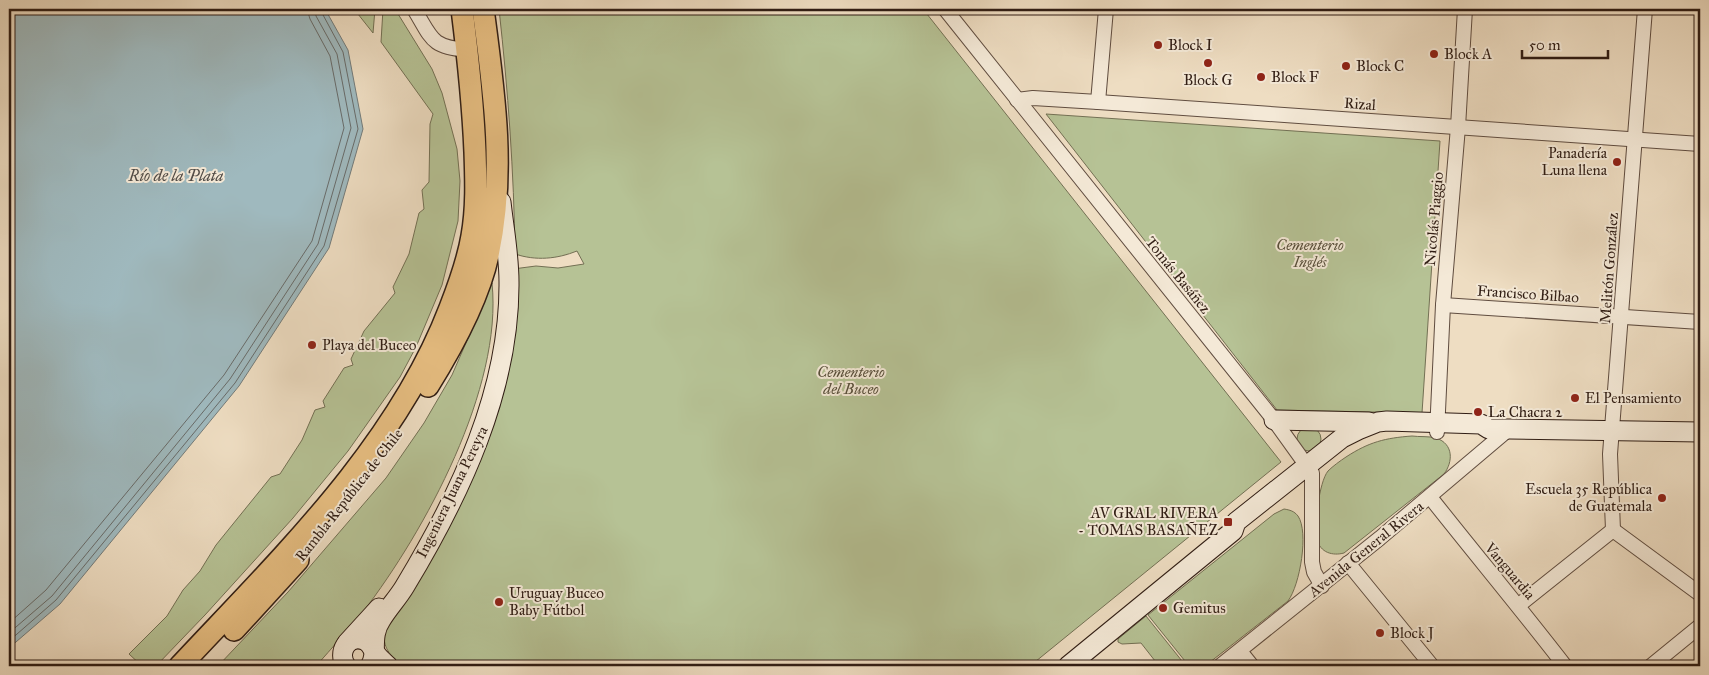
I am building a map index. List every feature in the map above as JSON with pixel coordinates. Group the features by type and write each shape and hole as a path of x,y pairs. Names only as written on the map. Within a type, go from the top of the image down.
{"main road":[{"name":"Rambla República de Chile","path":"180,666 295,543 329,503 389,424 423,368 442,330 457,291 472,235 476,197 472,88 462,9"},
{"name":"Rambla República de Chile","path":"200,666 307,550 374,467 397,435 451,345 483,272 491,238 498,175 494,90 483,9"},
{"path":"472,88 480,105 485,130 484,219 491,238"},
{"name":"Ingeniera Juana Pereyra","path":"372,658 375,630 404,587 463,475 484,427 499,377 509,281 498,175"},
{"name":"Ingeniera Juana Pereyra","path":"348,643 373,615 398,582 457,471 484,404 498,344 503,299 502,262 499,250 491,238"},
{"path":"1274,420 1378,422 1437,427 1480,434 1489,429 1700,432"},
{"path":"1068,666 1233,531 1244,529 1342,438 1378,422"},
{"path":"1309,469 1364,438 1397,431 1437,427"},
{"path":"346,666 342,654 344,648 355,639 360,639 368,642 372,658 388,666"}],"street":[{"path":"414,9 437,44 449,48 467,50"},
{"name":"Tomás Basáñez","path":"946,9 1274,420 1309,469"},
{"path":"1098,102 1106,9"},
{"name":"Nicolás Piaggio","path":"1437,427 1443,305 1458,127 1465,9"},
{"name":"Melitón González","path":"1612,530 1610,454 1644,9"},
{"name":"Rizal","path":"1017,100 1033,98 1098,102 1700,144"},
{"name":"Francisco Bilbao","path":"1443,305 1700,322"},
{"name":"Avenida General Rivera","path":"1220,666 1322,586 1509,429"},
{"path":"1309,469 1312,562 1314,572 1322,586"},
{"name":"Vanguardia","path":"1430,497 1519,606 1565,666"},
{"path":"1519,606 1612,530 1700,594"},
{"path":"1348,563 1432,666"},
{"path":"1651,666 1700,626"},
{"path":"1240,651 1252,666"}],"green space":[{"path":"354,9 375,9 373,33"},
{"path":"383,9 395,9 432,69 442,93 457,149 460,181 458,221 442,285 416,347 400,377 348,451 293,518 205,615 156,666 142,666 129,654 167,616 183,590 200,571 216,545 271,477 280,474 302,440 315,410 325,407 323,401 344,368 353,365 351,359 364,331 395,293 393,287 409,254 419,213 424,209 422,190 429,182 430,124 433,114 381,42"},
{"name":"Cementerio del Buceo","path":"499,9 923,9 1281,462 1030,666 402,666 387,649 384,639 385,626 476,466 513,269 536,266 558,268 584,264 577,251 562,256 546,258 531,258 515,254 510,131"},
{"name":"Cementerio Inglés","path":"1046,114 1440,141 1422,413 1277,410"},
{"path":"492,283 492,324 485,367 472,412 455,456 434,500 387,579 363,612 316,666 218,666 288,592 386,478 424,423 452,375"},
{"path":"1309,427 1318,430 1321,439 1318,448 1309,451 1300,448 1297,439 1300,430"},
{"path":"1412,436 1436,438 1446,444 1449,449 1450,459 1444,474 1344,553 1331,554 1321,548 1317,539 1316,524 1322,484 1328,471 1346,457 1370,444"},
{"path":"1284,509 1292,511 1298,516 1303,534 1302,559 1296,583 1288,601 1205,666 1189,666 1148,615 1274,514"},
{"path":"1146,616 1186,666 1159,666 1141,643 1122,644 1118,642 1118,639"}],"water":[{"name":"Río de la Plata","path":"9,9 325,9 348,50 363,129 329,248 239,386 60,604 9,648"}],"place":[{"name":"Block I","path":"1158,45"},
{"name":"Block A","path":"1434,54"},
{"name":"Block G","path":"1208,63"},
{"name":"Block C","path":"1346,66"},
{"name":"Block F","path":"1261,77"},
{"name":"Panadería Luna llena","path":"1617,162"},
{"name":"Playa del Buceo","path":"312,345"},
{"name":"El Pensamiento","path":"1575,398"},
{"name":"La Chacra 2","path":"1478,412"},
{"name":"Escuela 35 República de Guatemala","path":"1662,498"},
{"name":"AV GRAL RIVERA - TOMAS BASAÑEZ","path":"1228,522"},
{"name":"Uruguay Buceo Baby Fútbol","path":"499,602"},
{"name":"Gemitus","path":"1163,608"},
{"name":"Block J","path":"1380,633"}]}
